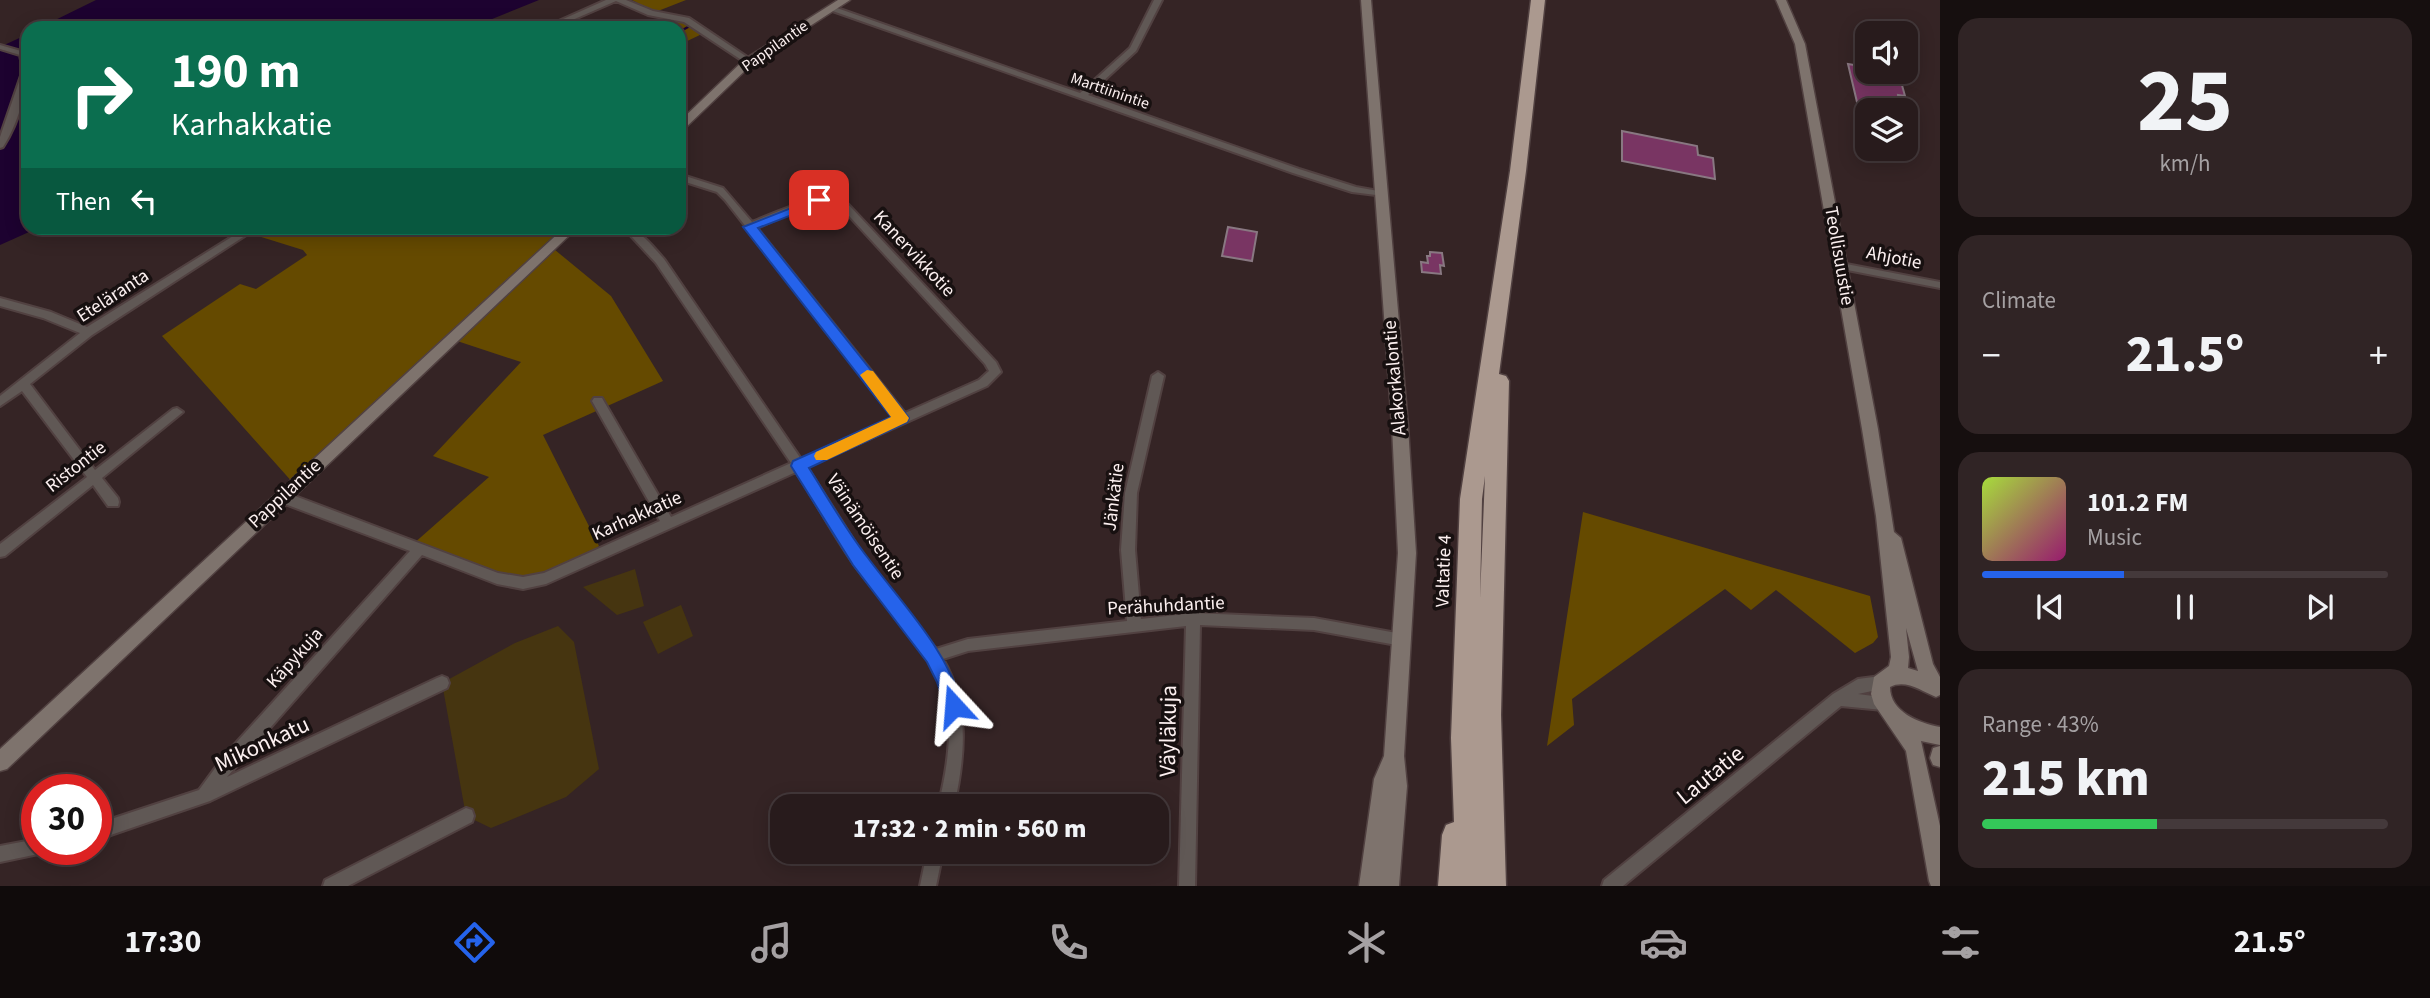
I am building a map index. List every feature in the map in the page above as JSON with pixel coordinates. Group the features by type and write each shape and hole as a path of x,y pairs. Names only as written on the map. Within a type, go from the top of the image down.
{"highway":[{"name":"Valtatie 4","path":"1470,886 1464,738 1471,499 1518,170 1538,0"},
{"name":"Valtatie 4","path":"1493,886 1488,715 1504,260"},
{"path":"1452,886 1464,738"}],"street":[{"path":"564,21 614,0"},
{"path":"620,0 651,13 686,20 749,61"},
{"name":"Pappilantie","path":"686,121 749,61 845,0"},
{"path":"1082,96 1133,49 1158,0"},
{"name":"Alakorkalontie","path":"1366,0 1407,553 1394,756 1397,786 1388,886"},
{"name":"Teollisuustie","path":"1781,0 1800,44 1884,516 1900,650 1898,670 1886,679"},
{"name":"Marttiinintie","path":"831,9 1296,171 1355,190 1381,194"},
{"path":"0,47 21,51"},
{"path":"0,145 7,133 21,89"},
{"path":"686,179 720,190 902,418"},
{"name":"Kanervikkotie","path":"750,227 819,200 832,200 843,204 990,362 995,372"},
{"name":"Eteläranta","path":"0,402 89,332 241,235"},
{"name":"Pappilantie","path":"0,762 563,235"},
{"name":"Väinämöisentie","path":"636,235 660,261 799,466 859,560 933,656 946,681 954,706 956,730 949,794"},
{"name":"Ahjotie","path":"1841,266 1940,285"},
{"path":"0,302 47,315 89,332"},
{"name":"Karhakkatie","path":"284,495 496,578 523,583 546,578 799,466 983,383 995,372"},
{"name":"Jänkätie","path":"1134,624 1128,550 1132,492 1158,376"},
{"path":"24,385 113,502"},
{"path":"598,401 668,523"},
{"name":"Ristontie","path":"0,552 177,412"},
{"name":"Teollisuustie","path":"1884,516 1898,554 1924,664 1938,690"},
{"name":"Käpykuja","path":"204,796 229,761 420,549"},
{"name":"Perähuhdantie","path":"933,656 968,645 1194,619 1314,625 1402,640"},
{"name":"Väyläkuja","path":"1187,886 1194,619"},
{"path":"1938,690 1920,679 1904,675 1886,679 1880,692 1888,709 1915,748 1940,881"},
{"name":"Lautatie","path":"1610,886 1838,699 1858,686 1886,679"},
{"name":"Mikonkatu","path":"112,827 204,796 442,683"},
{"path":"1838,699 1888,709 1908,727 1926,735 1940,736"},
{"name":"Alakorkalontie","path":"1370,886 1384,779 1394,756"},
{"path":"338,884 466,816"},
{"path":"0,854 21,850"},
{"path":"928,886 933,864"}],"shaded area":[{"path":"96,0 539,0 487,21 53,21"},
{"path":"632,0 686,0 658,11 679,21 666,21 669,20"},
{"path":"686,24 704,33 686,42"},
{"path":"21,37 22,235 0,245 0,47"},
{"path":"255,235 560,235 549,245 611,296 663,381 543,435 599,546 572,566 523,583 412,545 489,477 433,456 521,362 448,338 294,484 162,336 240,284 256,289 307,255 303,250"},
{"path":"1583,512 1870,596 1878,637 1855,653 1776,590 1751,610 1725,589 1572,699 1574,725 1547,746"},
{"path":"635,569 644,606 617,615 583,587"},
{"path":"681,605 693,636 658,654 643,622"},
{"path":"558,626 574,642 599,769 566,797 491,828 466,816 442,683 515,643"}],"building":[{"path":"1848,64 1855,65 1855,84 1902,84 1905,96 1898,95 1898,98 1856,98"},
{"path":"1622,131 1697,146 1698,155 1713,158 1715,179 1622,161"},
{"path":"1228,227 1257,232 1252,261 1222,256"},
{"path":"1430,252 1442,253 1444,266 1440,265 1441,274 1422,272 1421,262 1428,263 1427,256 1430,256"}],"slow traffic":[{"path":"822,456 902,418 867,375"}],"route":[{"path":"819,200 750,227 902,418 799,466 859,560 933,656 946,681 954,706"}]}
